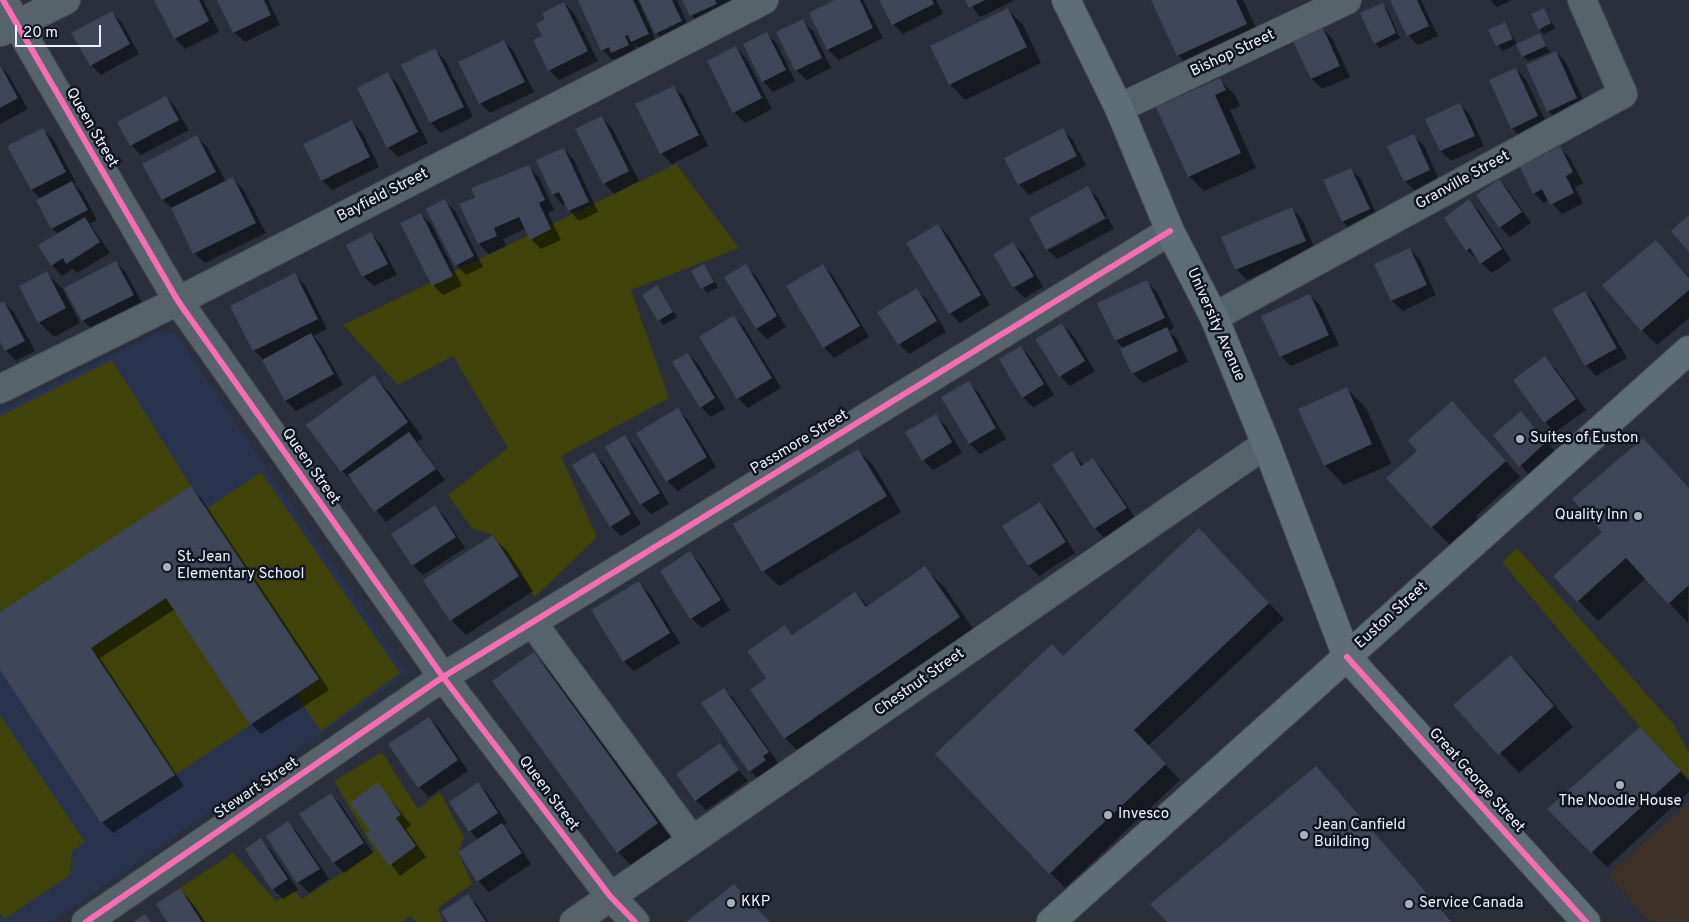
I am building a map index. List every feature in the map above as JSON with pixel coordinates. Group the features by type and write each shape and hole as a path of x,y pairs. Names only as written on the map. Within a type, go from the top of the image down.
{"main road":[{"name":"University Avenue","path":"1066,0 1119,108 1170,231 1214,317 1266,444 1347,657"},
{"name":"Euston Street","path":"1050,922 1689,350"},
{"name":"Great George Street","path":"1347,657 1586,922"}],"street":[{"name":"Queen Street","path":"3,0 8,29 178,301 442,677 610,896 635,922"},
{"path":"8,29 66,0"},
{"name":"Bayfield Street","path":"0,389 178,301 764,0"},
{"name":"Bishop Street","path":"1119,108 1347,0"},
{"name":"Granville Street","path":"1214,317 1623,94 1582,0"},
{"name":"Passmore Street","path":"442,677 1170,231"},
{"name":"Chestnut Street","path":"574,922 1266,444"},
{"path":"532,622 692,840"},
{"name":"Stewart Street","path":"86,922 442,677"}],"shaded area":[{"name":"St. Jean Elementary School","path":"157,332 176,334 261,461 408,673 52,922 0,922 0,410"},
{"path":"1689,802 1689,922 1650,922 1608,875"}],"green space":[{"path":"676,164 739,248 631,290 669,398 561,456 597,537 535,597 493,535 472,528 448,495 508,448 453,356 398,385 343,325"},
{"path":"112,360 191,486 0,612 0,416"},
{"path":"261,472 400,673 321,731 296,695 319,679 206,509"},
{"path":"1517,548 1674,725 1689,753 1689,779 1640,727 1502,562"},
{"path":"166,598 250,725 175,775 91,648"},
{"path":"0,715 85,842 72,851 70,875 5,919 0,914"},
{"path":"382,752 418,809 440,792 464,837 458,852 472,884 438,908 443,922 416,922 411,916 401,922 205,922 180,888 233,853 276,901 294,891 302,899 375,851 334,781"}],"building":[{"path":"154,0 199,0 209,21 174,39"},
{"path":"217,0 264,0 271,15 233,33"},
{"path":"578,0 633,0 649,34 631,42 628,35 625,36 629,45 611,53 609,47 601,51"},
{"path":"639,0 672,0 682,21 655,34"},
{"path":"682,0 715,0 717,4 690,16"},
{"path":"835,0 860,0 873,28 827,50 809,13"},
{"path":"879,0 932,0 934,4 892,25"},
{"path":"965,0 985,0 969,8"},
{"path":"1151,0 1236,0 1247,24 1177,56"},
{"path":"1390,0 1417,0 1429,26 1407,36"},
{"path":"564,2 588,51 548,71 533,40 542,36 536,24 545,19 542,13"},
{"path":"1383,3 1396,33 1374,44 1360,13"},
{"path":"1008,8 1027,47 949,85 930,46"},
{"path":"1544,8 1551,23 1538,30 1531,14"},
{"path":"112,11 130,44 90,66 71,33"},
{"path":"803,19 822,58 795,71 776,32"},
{"path":"1505,22 1513,39 1496,46 1488,30"},
{"path":"1322,26 1340,66 1311,79 1292,39"},
{"path":"767,32 786,70 762,82 743,44"},
{"path":"1540,33 1546,46 1522,57 1516,44"},
{"path":"504,40 525,82 479,104 458,62"},
{"path":"736,46 762,98 733,113 707,61"},
{"path":"435,48 464,107 430,123 401,65"},
{"path":"1556,51 1577,98 1547,112 1526,65"},
{"path":"0,65 18,98 0,108"},
{"path":"1516,68 1538,116 1511,129 1489,80"},
{"path":"388,72 418,132 387,148 357,88"},
{"path":"1220,78 1226,90 1215,95 1241,153 1188,177 1156,107"},
{"path":"674,86 699,135 660,154 635,104"},
{"path":"166,96 179,120 130,146 117,122"},
{"path":"1460,103 1475,136 1440,151 1425,119"},
{"path":"602,116 629,171 603,184 575,129"},
{"path":"352,120 370,157 321,181 303,144"},
{"path":"43,128 66,172 31,190 7,146"},
{"path":"1063,128 1077,156 1018,185 1004,158"},
{"path":"1414,134 1430,170 1404,182 1387,146"},
{"path":"197,135 216,172 162,200 142,164"},
{"path":"1560,146 1573,172 1566,176 1574,193 1550,205 1542,189 1533,194 1520,167"},
{"path":"564,148 589,202 568,211 559,192 552,195 536,160"},
{"path":"529,165 545,200 539,203 551,229 530,240 519,217 494,228 497,236 478,244 459,204 475,197 471,188"},
{"path":"1351,168 1370,209 1342,222 1323,180"},
{"path":"233,177 256,223 193,254 171,208"},
{"path":"1499,179 1522,212 1499,228 1476,195"},
{"path":"72,181 88,210 51,229 36,200"},
{"path":"1088,186 1105,218 1046,250 1029,218"},
{"path":"445,199 474,256 455,266 426,209"},
{"path":"1469,199 1502,249 1480,264 1470,248 1466,251 1444,218"},
{"path":"1292,207 1306,241 1235,270 1221,237"},
{"path":"421,213 453,276 432,286 400,223"},
{"path":"1689,215 1689,252 1671,231"},
{"path":"85,217 100,242 66,264 63,258 51,266 38,245"},
{"path":"938,224 981,295 949,314 906,243"},
{"path":"371,232 388,264 362,277 346,245"},
{"path":"1656,240 1689,278 1689,290 1641,331 1602,285"},
{"path":"1013,242 1034,276 1013,288 993,254"},
{"path":"1410,248 1427,285 1391,301 1374,264"},
{"path":"116,261 134,295 82,321 64,288"},
{"path":"704,264 714,282 701,289 691,271"},
{"path":"746,264 777,316 756,329 724,277"},
{"path":"823,264 860,326 823,348 786,286"},
{"path":"47,271 66,308 38,323 19,286"},
{"path":"295,273 318,319 253,351 230,306"},
{"path":"1147,280 1165,318 1115,341 1097,303"},
{"path":"657,285 673,312 658,321 642,295"},
{"path":"917,288 937,321 898,345 877,312"},
{"path":"1585,291 1617,348 1585,366 1552,309"},
{"path":"1310,294 1329,335 1280,357 1261,316"},
{"path":"4,301 25,341 5,351 0,342 0,303"},
{"path":"734,315 772,378 737,399 699,337"},
{"path":"1062,323 1085,361 1059,377 1035,339"},
{"path":"1167,327 1178,351 1132,374 1120,349"},
{"path":"311,333 334,374 285,401 262,360"},
{"path":"1021,346 1044,384 1022,398 999,359"},
{"path":"688,353 715,398 700,408 672,362"},
{"path":"1545,356 1576,399 1544,423 1513,380"},
{"path":"374,375 408,422 341,472 306,425"},
{"path":"969,381 996,428 969,444 941,397"},
{"path":"1347,387 1372,444 1324,466 1298,409"},
{"path":"1452,401 1506,461 1431,528 1386,478 1417,451 1408,440"},
{"path":"678,408 707,457 666,482 636,433"},
{"name":"Suites of Euston","path":"1521,411 1546,442 1519,467 1493,435"},
{"path":"936,414 952,442 922,461 905,432"},
{"path":"409,432 436,469 374,512 348,475"},
{"path":"625,435 660,493 640,505 605,447"},
{"name":"Quality Inn","path":"1643,438 1689,488 1689,585 1668,604 1626,558 1577,602 1553,576 1602,532 1572,499"},
{"path":"858,449 887,496 762,572 733,524"},
{"path":"1072,451 1081,466 1093,458 1127,508 1094,529 1052,465"},
{"path":"594,452 631,514 610,527 572,465"},
{"path":"191,486 319,679 250,725 166,598 91,648 175,775 101,823 0,670 0,612"},
{"path":"1040,502 1066,542 1028,566 1002,526"},
{"path":"435,505 456,537 412,566 391,534"},
{"path":"1199,528 1269,603 1134,730 1166,764 1049,874 935,754 1052,644 1063,656"},
{"path":"493,535 519,576 450,621 423,580"},
{"path":"690,551 721,600 690,619 660,571"},
{"path":"925,566 960,617 784,739 750,690 766,678 747,651 785,625 792,635 855,592 866,607"},
{"path":"639,581 670,633 623,662 591,610"},
{"path":"534,652 658,823 617,853 492,681"},
{"path":"1511,655 1554,706 1498,755 1453,705"},
{"path":"724,688 769,752 763,756 766,760 749,772 701,703"},
{"path":"429,717 458,760 418,788 388,744"},
{"name":"The Noodle House","path":"1640,727 1681,771 1591,853 1547,809"},
{"path":"720,743 739,770 695,801 676,774"},
{"name":"Jean Canfield Building","path":"1316,766 1452,922 1167,922 1150,904"},
{"path":"378,782 401,815 396,818 416,846 389,866 366,834 370,831 350,803"},
{"path":"478,782 498,813 469,832 449,802"},
{"path":"331,793 364,843 333,863 299,814"},
{"path":"288,821 320,869 297,883 266,836"},
{"path":"502,823 522,853 477,882 458,852"},
{"path":"261,838 288,879 272,890 245,849"},
{"name":"KKP","path":"734,884 770,922 686,922"},
{"path":"180,888 202,922 167,922 156,904"},
{"path":"468,894 486,922 448,922 441,912"},
{"path":"145,914 151,922 133,922"}],"cycle path":[{"path":"3,0 178,301 443,677 610,896 635,922"},
{"path":"86,922 443,677 1170,231"},
{"path":"1347,657 1586,922"}],"place":[{"name":"Suites of Euston","path":"1520,439"},
{"name":"Quality Inn","path":"1638,516"},
{"name":"St. Jean Elementary School","path":"167,567"},
{"name":"The Noodle House","path":"1620,785"},
{"name":"Invesco","path":"1108,815"},
{"name":"Jean Canfield Building","path":"1304,835"},
{"name":"KKP","path":"731,903"},
{"name":"Service Canada","path":"1409,904"}]}
